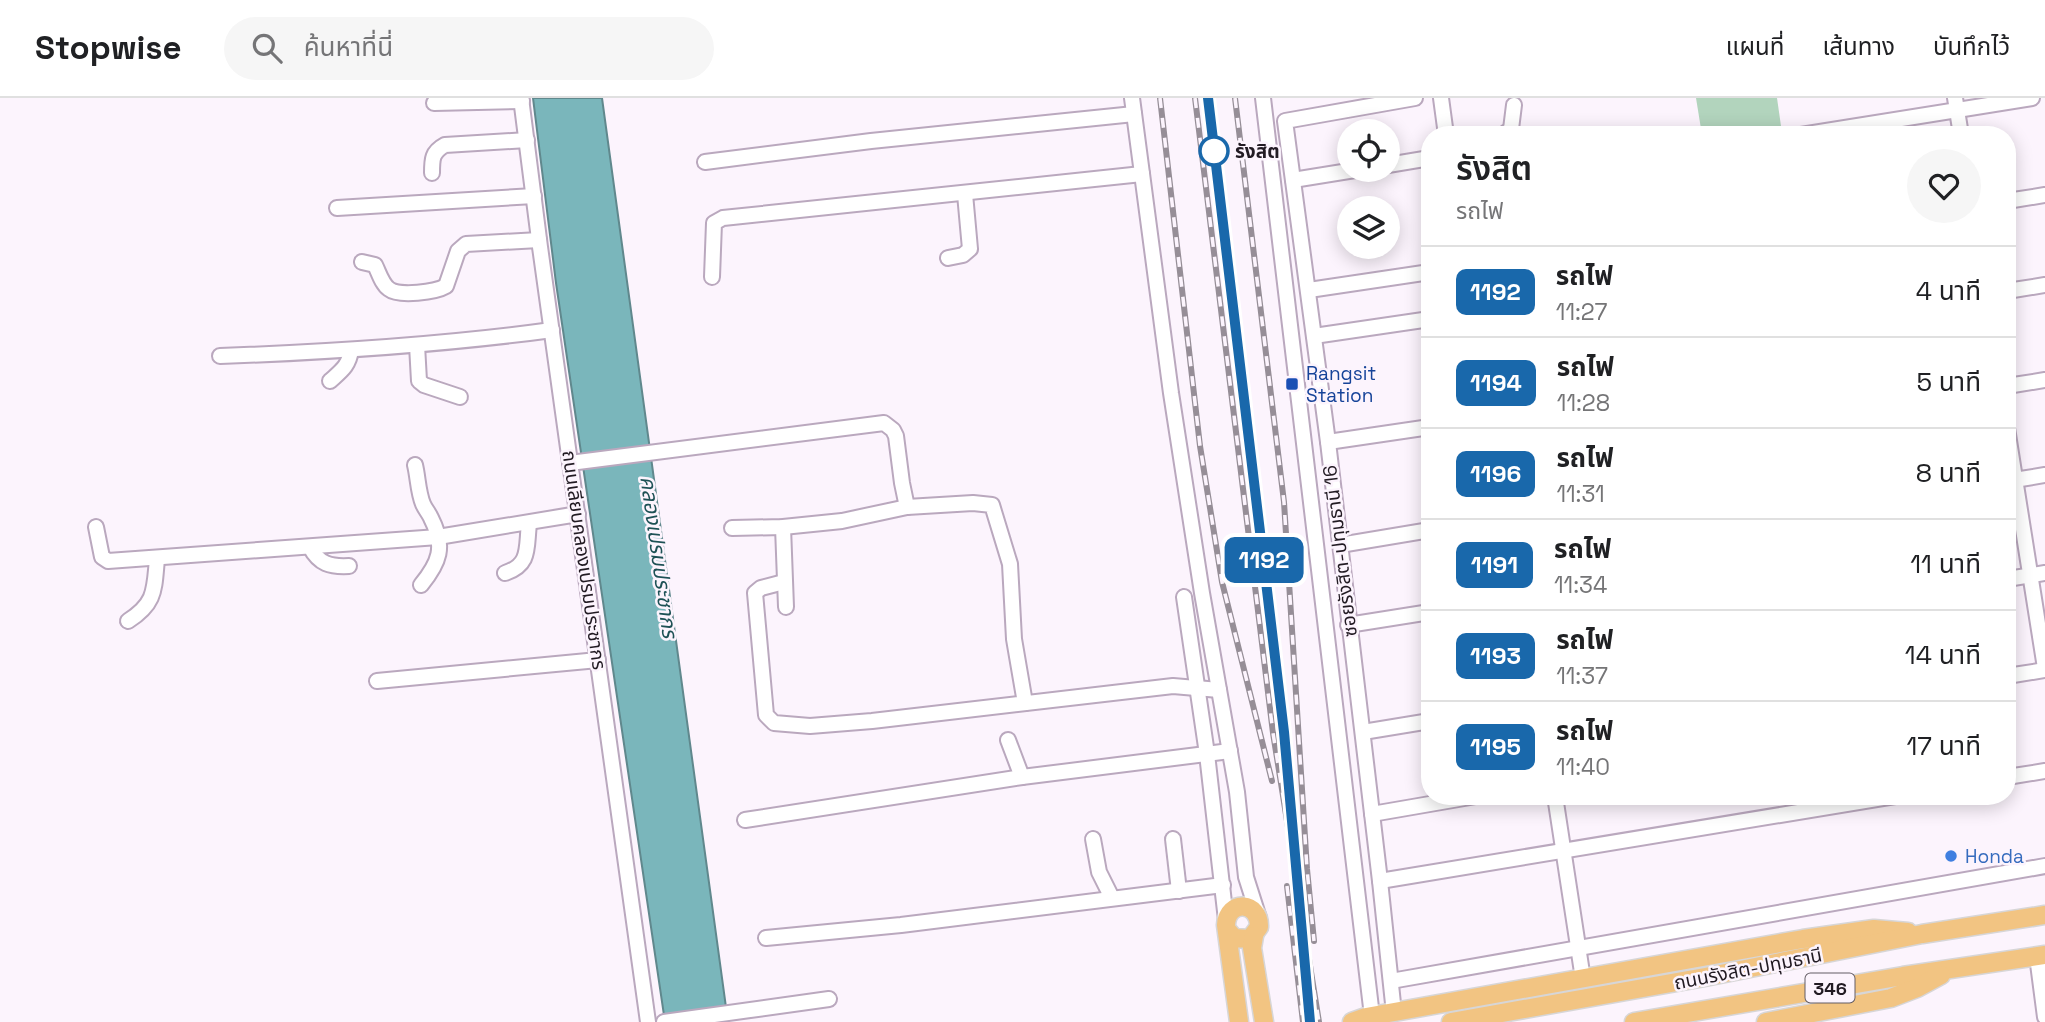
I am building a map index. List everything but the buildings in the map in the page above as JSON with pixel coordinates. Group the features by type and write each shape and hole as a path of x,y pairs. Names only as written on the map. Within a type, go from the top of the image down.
{"main road":[{"path":"1230,919 1247,907 1259,918 1252,948 1264,1022"},
{"name":"ถนนรังสิต-ปทุมธานี","path":"1451,1022 1705,977 1922,934 2045,915"},
{"path":"1230,919 1239,940 1254,936"},
{"path":"1230,919 1239,1022"},
{"path":"1352,1022 1372,1016 1404,1015 1583,979 1874,929 1922,934"},
{"name":"ถนนรังสิต-ปทุมธานี","path":"1634,1022 2041,956"},
{"path":"1766,1022 1829,1016 1891,998 1917,988 1950,970"}],"street":[{"path":"1132,98 1171,393 1237,792 1246,877 1259,918"},
{"path":"1263,98 1372,1016"},
{"name":"ซอยรังสิต-ปทุมธานี 16","path":"1404,1015 1391,981 1328,442 1284,121 1415,98"},
{"path":"1441,98 1445,126"},
{"path":"1846,126 1956,104 2032,98"},
{"path":"434,103 522,100"},
{"name":"ถนนเลียบคลองเปรมประชากร","path":"522,100 539,240 574,463 578,514 648,1022"},
{"path":"1956,104 1960,126"},
{"path":"1511,126 1514,105"},
{"path":"705,162 872,141 1135,114"},
{"path":"432,173 432,159 436,149 445,145 527,140"},
{"path":"1400,163 1421,160"},
{"path":"1293,180 1337,173"},
{"path":"712,277 714,223 723,218 1142,174"},
{"path":"948,258 963,255 970,249 965,194"},
{"path":"2016,200 2045,195"},
{"path":"337,208 534,196"},
{"path":"362,262 374,265 390,290 400,293 439,290 446,286 458,251 466,244 539,240"},
{"path":"1309,290 1421,273"},
{"path":"2016,290 2045,285"},
{"path":"1314,336 1421,319"},
{"path":"220,356 351,351 552,330"},
{"path":"417,345 419,381 460,397"},
{"path":"330,381 350,361 351,351"},
{"path":"2016,385 2045,380"},
{"path":"574,463 884,423 894,430 896,436 907,507"},
{"path":"1328,442 1421,428"},
{"path":"415,464 422,501 433,520 438,537 438,562 421,586"},
{"path":"2016,480 2045,475"},
{"path":"2016,498 2038,574 2045,669 2016,674"},
{"path":"732,528 783,527 842,521 907,507 973,503 992,505 1010,564 1014,639 1026,703"},
{"path":"96,527 105,560 108,561 438,537 578,514"},
{"path":"505,573 516,569 524,561 529,524"},
{"path":"783,527 786,607"},
{"path":"1340,545 1421,532"},
{"path":"310,547 315,557 323,564 334,567 349,566"},
{"path":"128,621 144,611 150,600 157,559"},
{"path":"2016,578 2038,574"},
{"path":"784,582 761,588 755,593 766,715 774,723 810,726 873,722 1173,686 1219,690"},
{"path":"1184,597 1223,885 1230,919"},
{"path":"1348,625 1421,613"},
{"path":"377,681 598,660"},
{"path":"1363,732 1421,722"},
{"path":"1008,740 1021,777"},
{"path":"745,820 1021,777 1230,751"},
{"path":"2016,776 2045,771"},
{"path":"1372,814 1424,805"},
{"path":"1556,805 1583,979"},
{"path":"1380,881 1842,805"},
{"path":"1093,839 1099,872 1112,898"},
{"path":"1173,839 1179,891"},
{"path":"1391,981 2045,866"},
{"path":"1230,919 1241,900 1246,877"},
{"path":"766,938 901,925 1223,885"},
{"path":"2041,956 2045,1017"},
{"path":"664,1022 829,999"}],"green space":[{"path":"1696,98 1777,98 1781,126 1701,126"}],"water":[{"name":"คลองเปรมประชากร","path":"533,98 602,98 728,1022 665,1022 556,283"}],"railway":[{"path":"1160,98 1200,446 1222,582 1272,781"},
{"path":"1195,98 1273,733 1319,1022"},
{"path":"1208,98 1287,764"},
{"path":"1235,98 1284,502 1314,941"},
{"path":"1287,886 1303,1022"}],"train":[{"name":"1192","path":"1208,98 1284,732 1310,1022"}],"place":[{"name":"รังสิต","path":"1214,151"},
{"name":"Rangsit Station","path":"1292,384"},
{"name":"Honda","path":"1951,856"}]}
